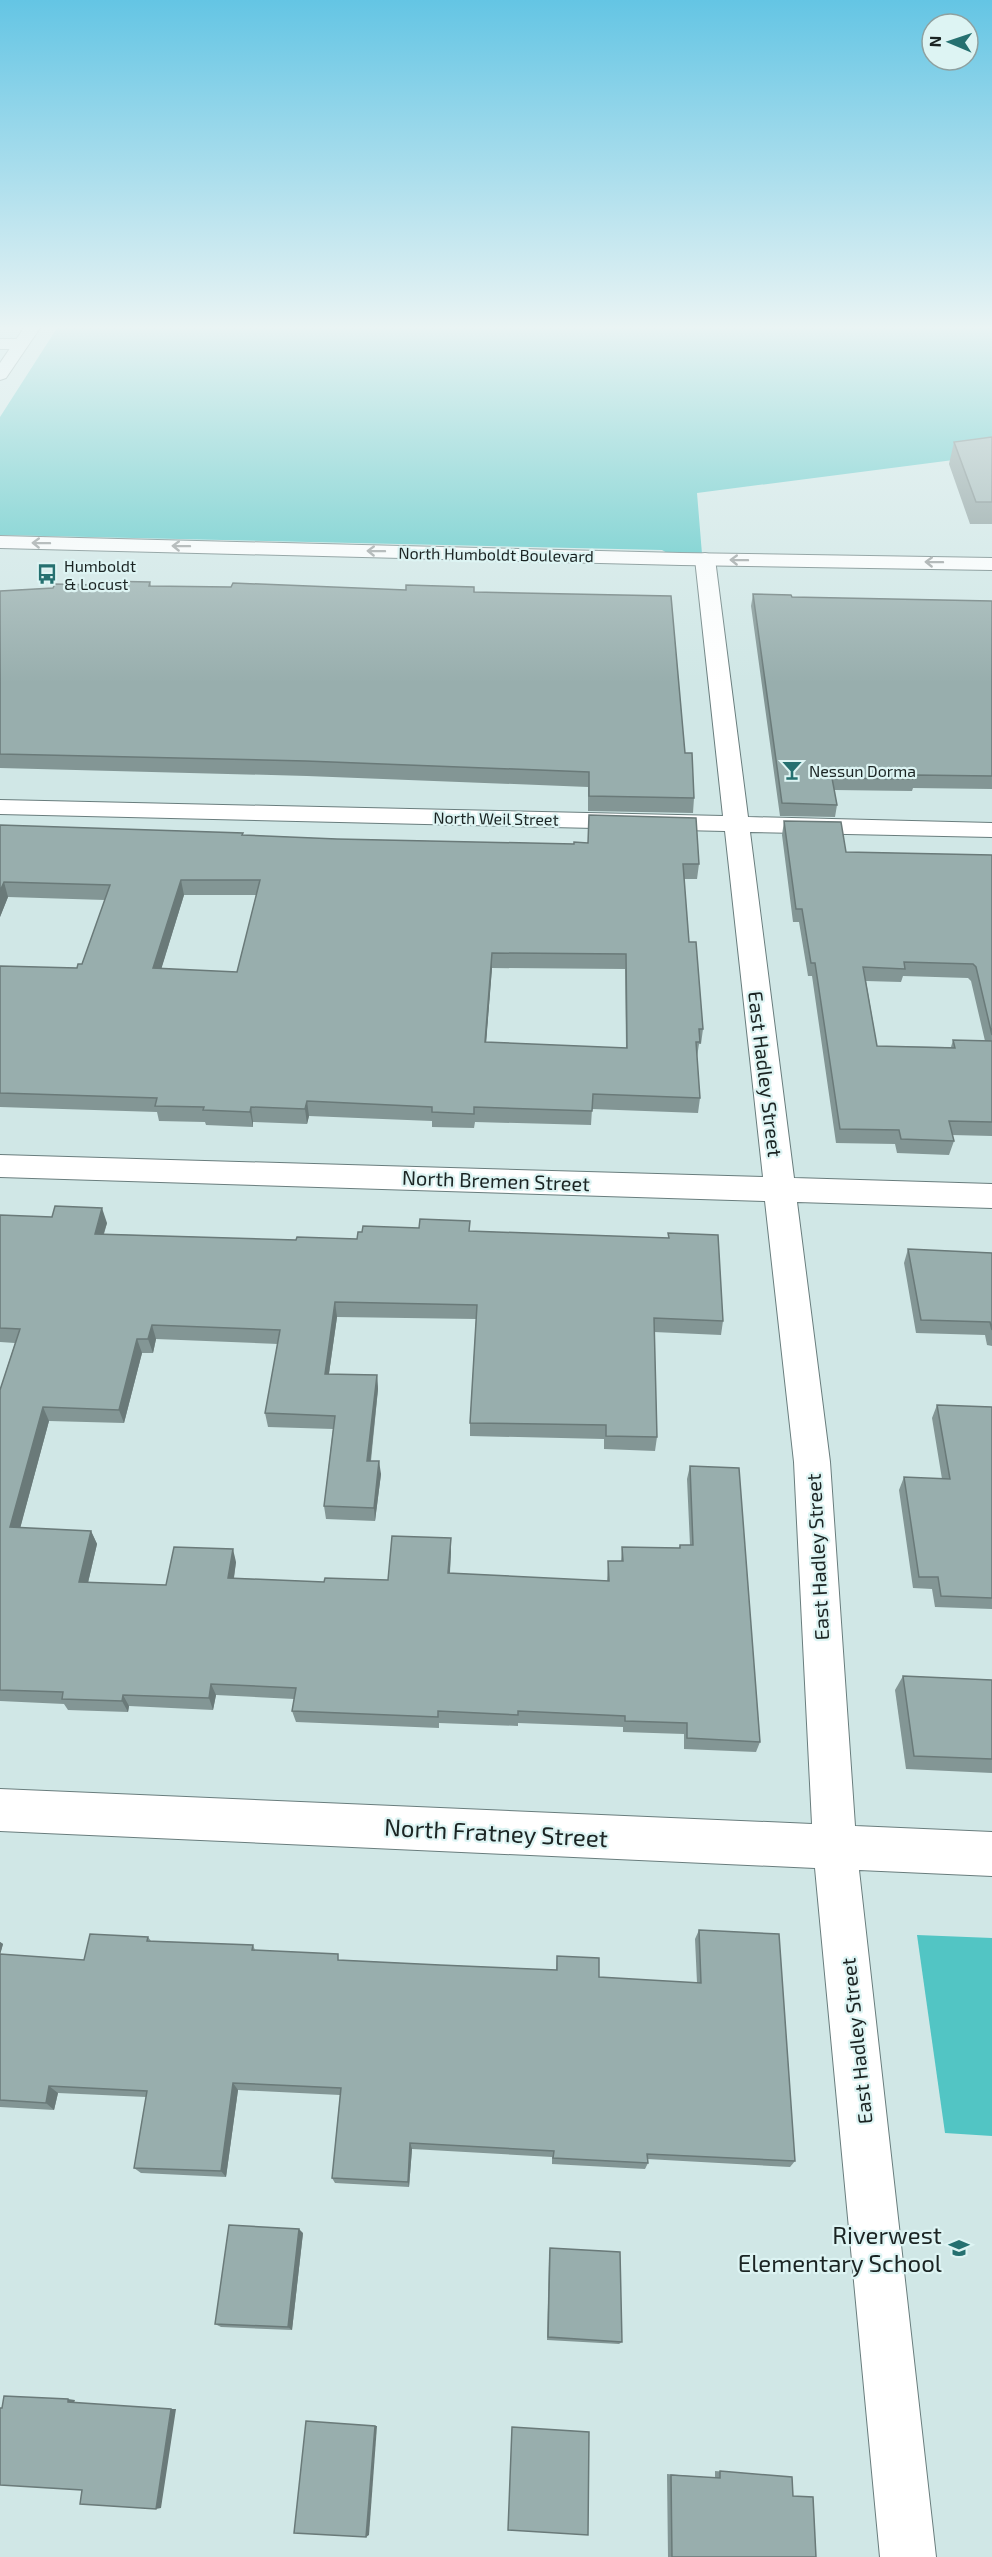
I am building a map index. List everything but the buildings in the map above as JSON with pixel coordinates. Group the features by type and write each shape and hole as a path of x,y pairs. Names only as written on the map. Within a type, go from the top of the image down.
{"street":[{"name":"North Humboldt Boulevard","path":"0,542 706,568 992,564"},
{"path":"288,568 706,568 992,583"},
{"name":"East Hadley Street","path":"706,568 812,1462 835,1847 908,2557"},
{"name":"North Weil Street","path":"0,807 992,830"},
{"name":"North Bremen Street","path":"0,1166 992,1196"},
{"name":"North Fratney Street","path":"0,1810 992,1854"}],"shaded area":[{"path":"0,444 992,444 992,455 697,493 702,554 669,554 662,550 0,535"},
{"path":"917,1935 992,1938 992,2136 945,2133"}],"place":[{"name":"Humboldt & Locust","path":"47,574"},
{"name":"Nessun Dorma","path":"792,770"},
{"name":"Riverwest Elementary School","path":"959,2248"}]}
